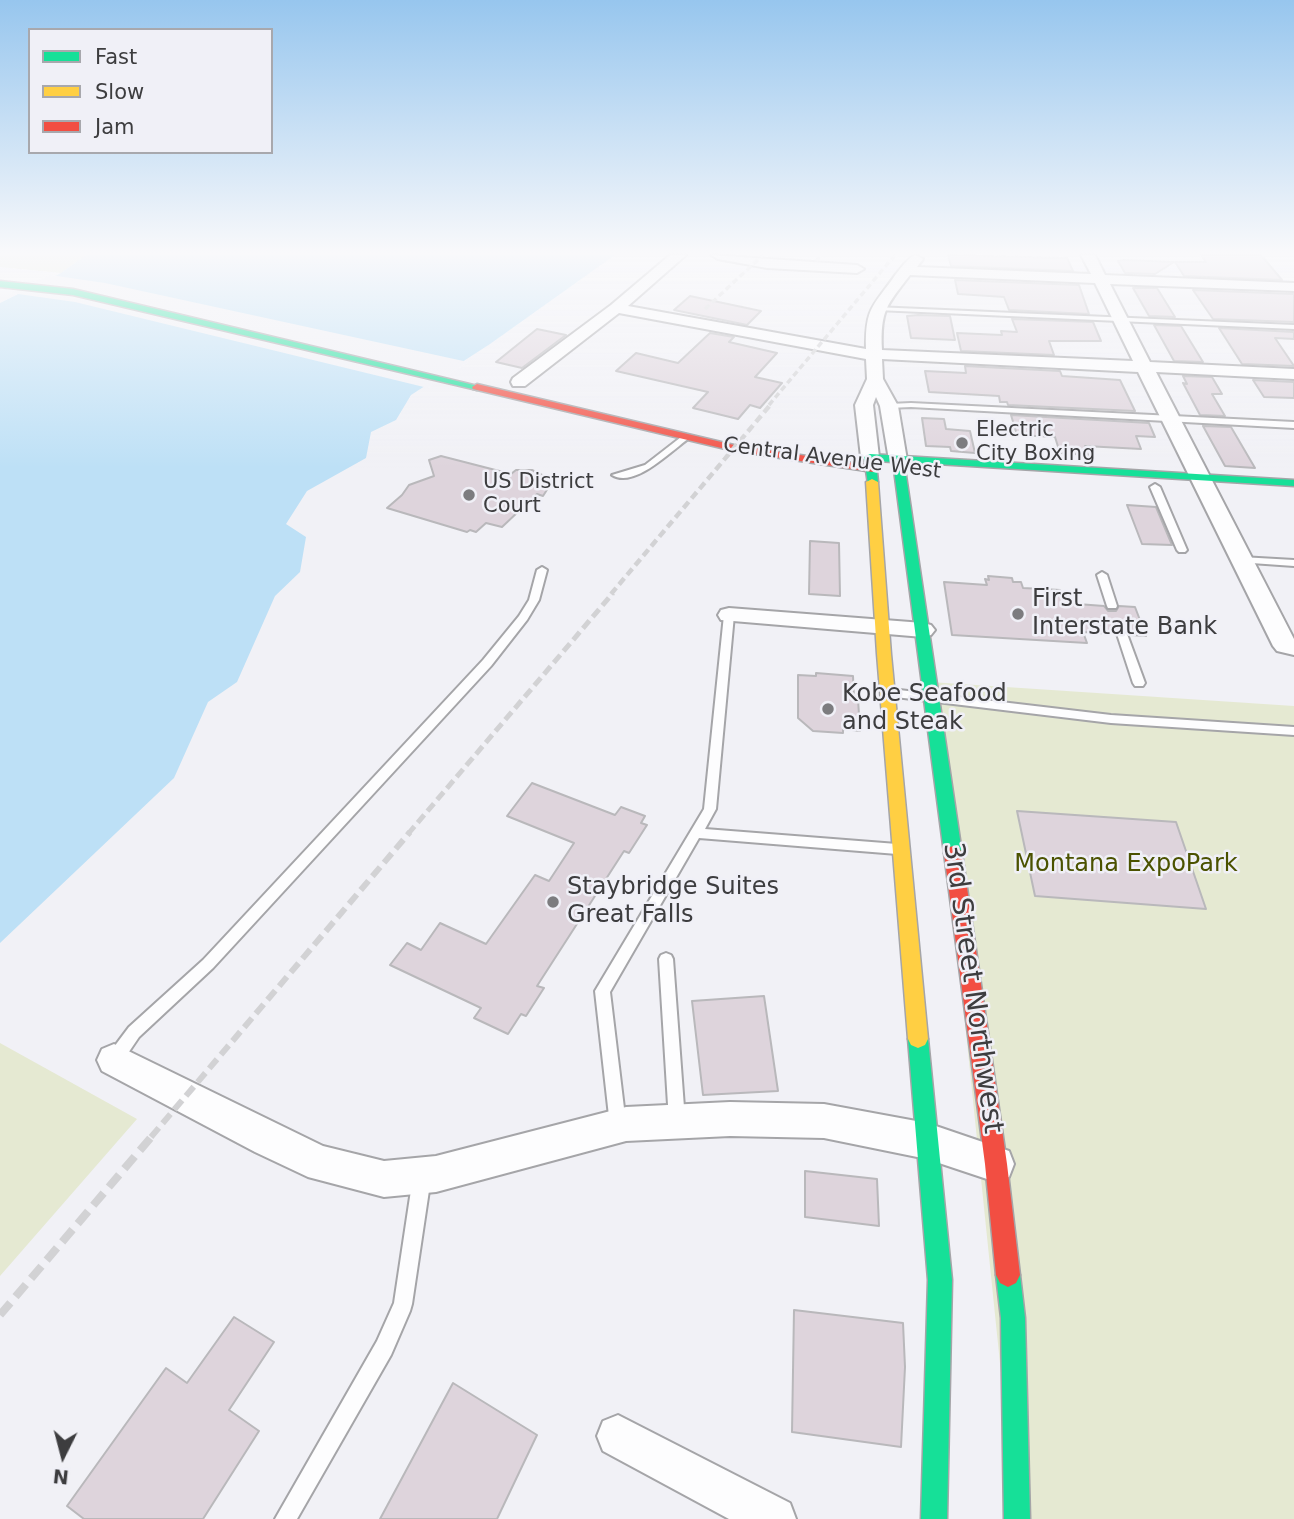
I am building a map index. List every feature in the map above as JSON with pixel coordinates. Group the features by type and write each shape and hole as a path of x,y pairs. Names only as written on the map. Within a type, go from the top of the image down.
{"main road":[{"name":"Central Avenue West","path":"216,326 769,455 1155,487 1294,483"},
{"name":"Central Avenue West","path":"271,326 871,463"},
{"path":"769,455 827,473 836,479"},
{"name":"3rd Street Northwest","path":"871,463 887,692 940,1280 934,1519"},
{"name":"Central Avenue West","path":"899,466 1203,484 1294,494"},
{"name":"3rd Street Northwest","path":"899,466 996,1164 1013,1318 1017,1519"},
{"path":"859,495 875,515"}],"street":[{"path":"519,382 593,326"},
{"path":"709,326 851,353 1294,374"},
{"path":"873,326 875,379 889,406 899,466"},
{"path":"1124,326 1241,560 1289,647"},
{"path":"871,463 864,405 875,379"},
{"path":"729,615 923,630"},
{"path":"114,1060 256,1134 321,1164 384,1179 422,1175 522,1153 618,1126 730,1119 824,1121 927,1141 996,1164"},
{"path":"618,1436 774,1519"}],"lane":[{"path":"1266,326 1294,327"},
{"path":"889,406 1294,425"},
{"path":"615,475 651,468 685,437"},
{"path":"1155,487 1182,550"},
{"path":"1241,560 1294,564"},
{"path":"114,1060 134,1032 208,964 487,663 534,600 542,570"},
{"path":"1102,575 1112,606"},
{"path":"618,1126 602,991 710,810 729,615"},
{"path":"1122,634 1139,683"},
{"path":"887,692 1111,719 1294,731"},
{"path":"696,833 901,849"},
{"path":"666,959 677,1121"},
{"path":"285,1519 384,1348 403,1304 422,1175"}],"green space":[{"name":"Montana ExpoPark","path":"930,682 1294,706 1294,1519 1016,1519"},
{"path":"0,1043 137,1119 0,1276"}],"water":[{"path":"0,326 515,326 411,395 396,420 371,432 366,458 307,491 286,524 306,537 300,572 275,596 237,682 208,702 174,778 0,943"}],"pier":[{"path":"173,326 302,326 468,362 428,388"}],"building":[{"path":"909,326 952,326 955,340 911,338"},
{"path":"1015,326 1095,326 1101,341 1049,341 1054,355 961,351 957,333 1002,335 1001,331 1017,332"},
{"path":"1154,326 1181,326 1203,362 1174,361"},
{"path":"1219,328 1294,332 1294,339 1275,338 1294,366 1242,364"},
{"path":"537,329 566,335 522,368 496,362"},
{"path":"710,333 734,337 729,342 777,353 755,377 782,383 760,408 750,405 738,419 693,408 708,392 616,371 636,353 678,363"},
{"path":"965,366 1060,371 1062,376 1120,380 1135,411 1008,405 1007,402 1000,402 999,396 929,392 925,371 966,373"},
{"path":"1183,376 1212,377 1222,394 1212,394 1225,416 1200,415 1183,383 1187,384"},
{"path":"1253,380 1294,382 1294,398 1264,397"},
{"path":"1011,415 1149,423 1155,437 1136,436 1141,449 1085,446 1088,455 1060,453 1055,437 1017,435"},
{"path":"922,418 944,419 946,429 970,431 975,453 951,451 950,447 926,446"},
{"path":"1203,426 1231,427 1255,468 1225,466"},
{"name":"US District Court","path":"441,456 511,474 516,470 532,470 550,479 550,485 543,496 537,494 502,527 486,523 476,532 467,532 387,508 409,485 434,476 429,460"},
{"path":"1127,505 1156,507 1172,545 1142,544"},
{"path":"810,541 839,543 840,596 809,594"},
{"path":"988,576 1012,578 1013,582 1021,582 1023,588 1060,590 1064,603 1104,606 1108,611 1116,611 1119,606 1135,607 1146,636 1130,635 1123,629 1115,634 1083,632 1087,643 952,635 944,582 987,585 985,579 989,580"},
{"name":"Kobe Seafood and Steak","path":"816,673 853,676 860,731 813,731 798,718 798,675 816,676"},
{"name":"Staybridge Suites Great Falls","path":"532,783 615,815 621,807 645,816 641,823 647,825 629,853 624,851 537,986 544,988 526,1016 521,1014 508,1034 474,1018 481,1008 390,965 407,943 421,950 440,923 486,944 535,875 549,881 574,843 507,816"},
{"path":"1017,811 1176,822 1206,909 1035,896"},
{"path":"764,996 778,1091 703,1095 692,1001"},
{"path":"805,1171 877,1179 879,1226 805,1217"},
{"path":"794,1310 903,1323 905,1367 901,1447 792,1432"},
{"path":"234,1317 274,1342 229,1410 259,1431 203,1519 84,1519 67,1506 166,1368 187,1383"},
{"path":"453,1383 537,1435 497,1519 380,1519"}],"railway":[{"path":"769,405 835,326"},
{"path":"611,594 771,404"},
{"path":"408,834 613,593"},
{"path":"151,1137 410,832"},
{"path":"0,1315 153,1135"}],"traffic: fast":[{"path":"217,326 477,387"},
{"path":"872,482 870,457 1294,483"},
{"path":"898,460 953,853"},
{"path":"918,1039 940,1280 934,1519"},
{"path":"1008,1275 1013,1318 1017,1519"}],"traffic: slow":[{"path":"872,482 884,654 918,1039"}],"traffic: jam":[{"path":"477,387 734,448 873,469"},
{"path":"953,853 996,1164 1008,1275"}],"place":[{"name":"Electric City Boxing","path":"962,443"},
{"name":"US District Court","path":"469,495"},
{"name":"First Interstate Bank","path":"1018,614"},
{"name":"Kobe Seafood and Steak","path":"828,709"},
{"name":"Staybridge Suites Great Falls","path":"553,902"}]}
